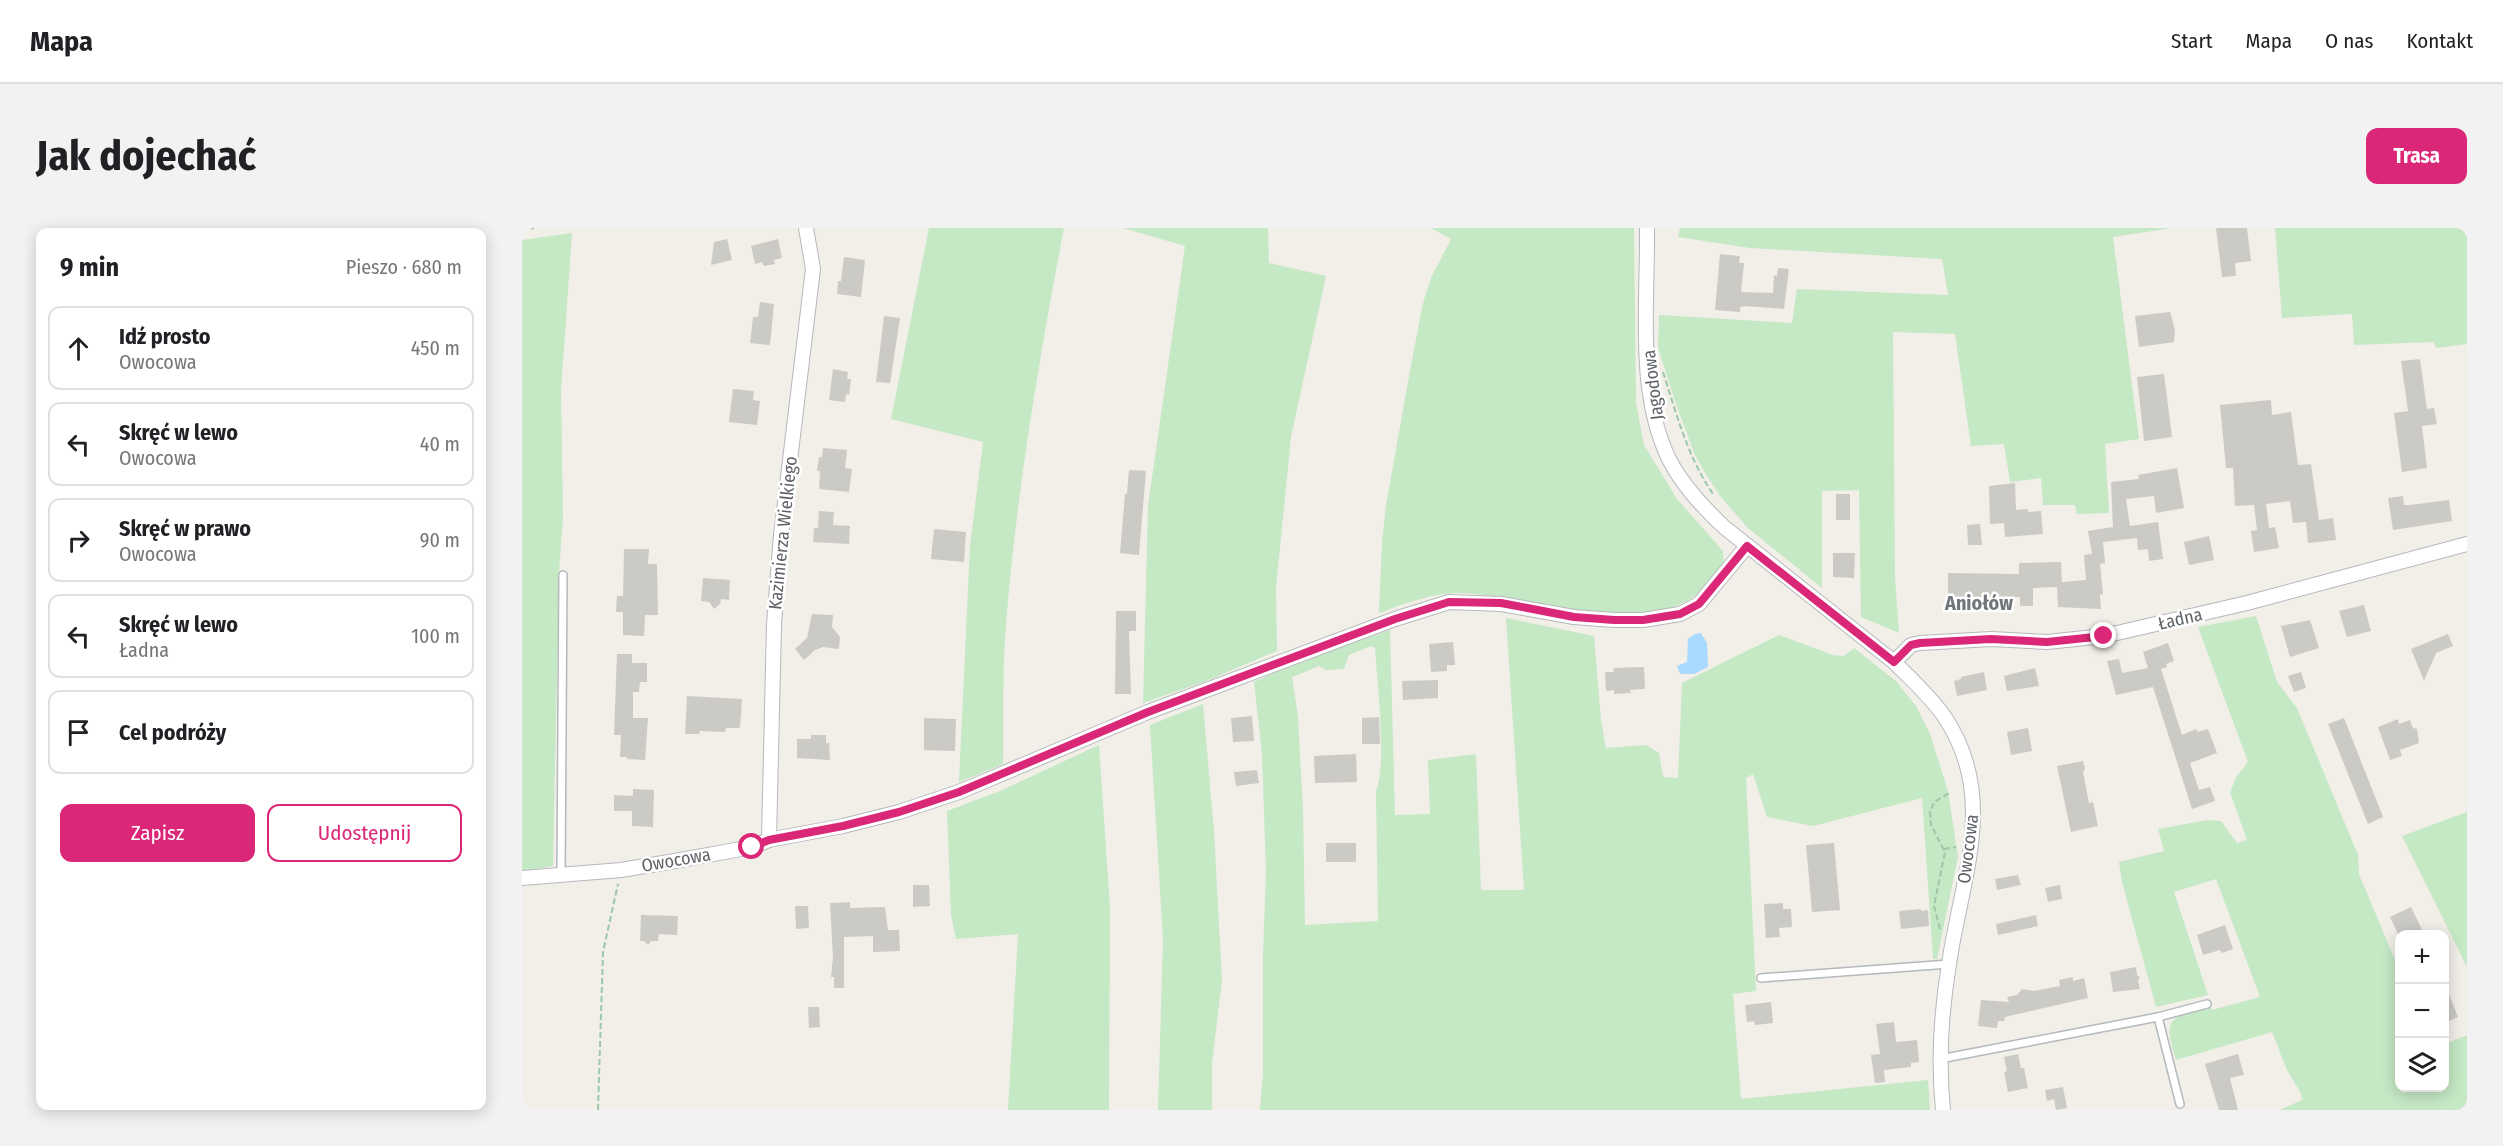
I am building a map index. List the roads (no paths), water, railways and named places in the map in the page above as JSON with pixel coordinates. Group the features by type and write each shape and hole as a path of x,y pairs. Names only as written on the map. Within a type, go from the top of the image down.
{"street":[{"name":"Kazimierza Wielkiego","path":"769,840 774,624 781,535 813,269 806,228"},
{"name":"Jagodowa","path":"1647,228 1649,387 1654,417 1670,460 1683,482 1706,510 1747,546"},
{"name":"Ładna","path":"1894,662 1911,645 1920,643 1991,639 2047,642 2104,636 2247,603 2467,544"},
{"name":"Owocowa","path":"522,878 621,870 752,847 769,840 843,826 899,812 959,792 1148,712 1395,619 1449,602 1501,603 1574,617 1614,620 1643,620 1680,614 1699,604 1747,546 1894,662 1944,717 1960,748 1969,773 1974,808 1972,843 1948,964 1941,1018 1943,1110"}],"lane":[{"path":"561,875 563,575"},
{"path":"1761,978 1948,964"},
{"path":"1941,1059 2158,1017 2207,1004"},
{"path":"2158,1017 2180,1104"}],"water":[{"path":"1701,633 1707,643 1708,667 1694,674 1680,674 1677,666 1687,662 1688,639"}],"district":[{"name":"Aniołów","path":"1979,603"}]}
